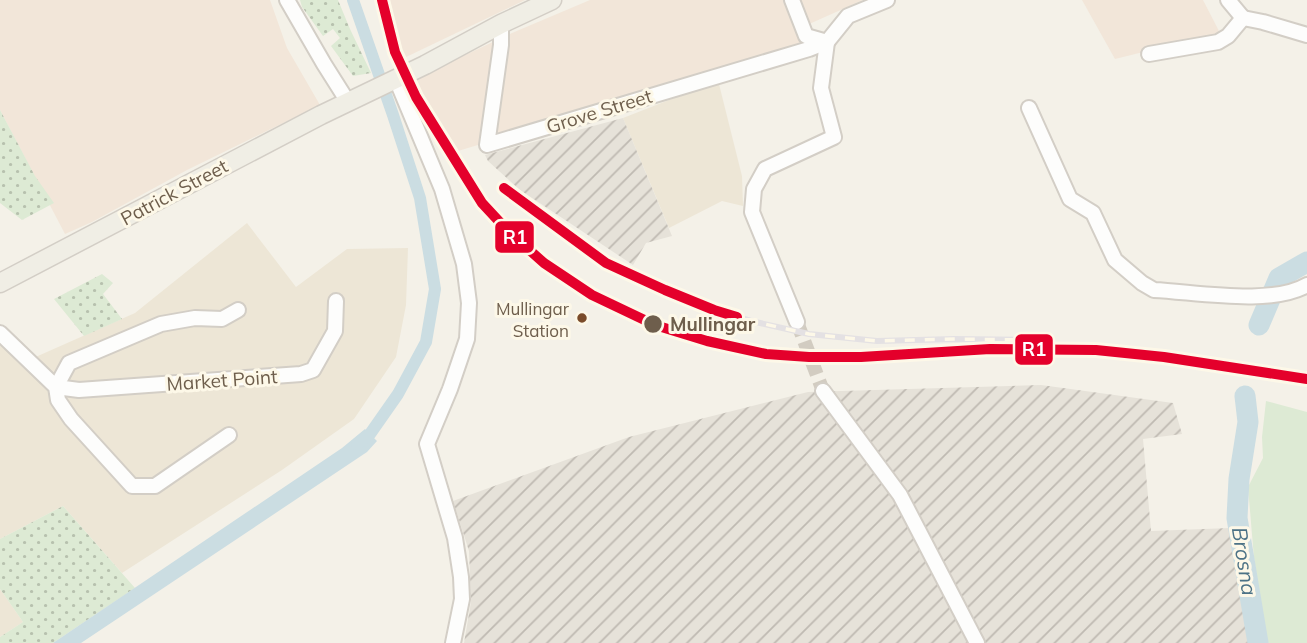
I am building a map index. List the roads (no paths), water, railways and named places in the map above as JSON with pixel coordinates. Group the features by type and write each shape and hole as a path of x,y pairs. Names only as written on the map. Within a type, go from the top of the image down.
{"main road":[{"name":"Patrick Street","path":"0,283 348,102 552,0"}],"street":[{"path":"287,0 348,102"},
{"path":"792,0 806,36 827,42"},
{"path":"797,323 752,212 754,190 765,169 834,137 821,88 827,42 848,16 887,0"},
{"path":"1228,0 1243,18 1307,36"},
{"path":"1149,54 1219,41 1228,36 1243,18"},
{"name":"Grove Street","path":"501,24 501,46 487,145 827,42"},
{"path":"402,76 464,264 469,303 467,339 427,444 455,538 461,577 462,600 453,643"},
{"path":"1029,108 1070,198 1093,213 1115,260 1142,283 1154,290 1249,297 1282,294 1304,287"},
{"name":"Market Point","path":"56,387 79,390 301,374 313,370 335,331 336,301"},
{"path":"229,435 155,486 132,486 71,419 58,400 56,387 69,363 161,324 195,318 222,319 238,310"},
{"path":"0,333 56,387"},
{"path":"823,391 900,495 977,643"}],"waterway":[{"path":"353,0 420,198 435,289 426,342 398,394 370,434 357,444"},
{"name":"Brosna","path":"1259,325 1279,278 1307,262"},
{"name":"Brosna","path":"1245,396 1248,422 1239,479 1237,518 1258,643"}],"tunnel":[{"path":"797,322 823,391"}],"railway":[{"path":"503,187 606,263 714,310 751,321 809,334 877,341 1033,340"}],"place":[{"name":"Mullingar Station","path":"582,318"},
{"name":"Mullingar","path":"653,324"}]}
